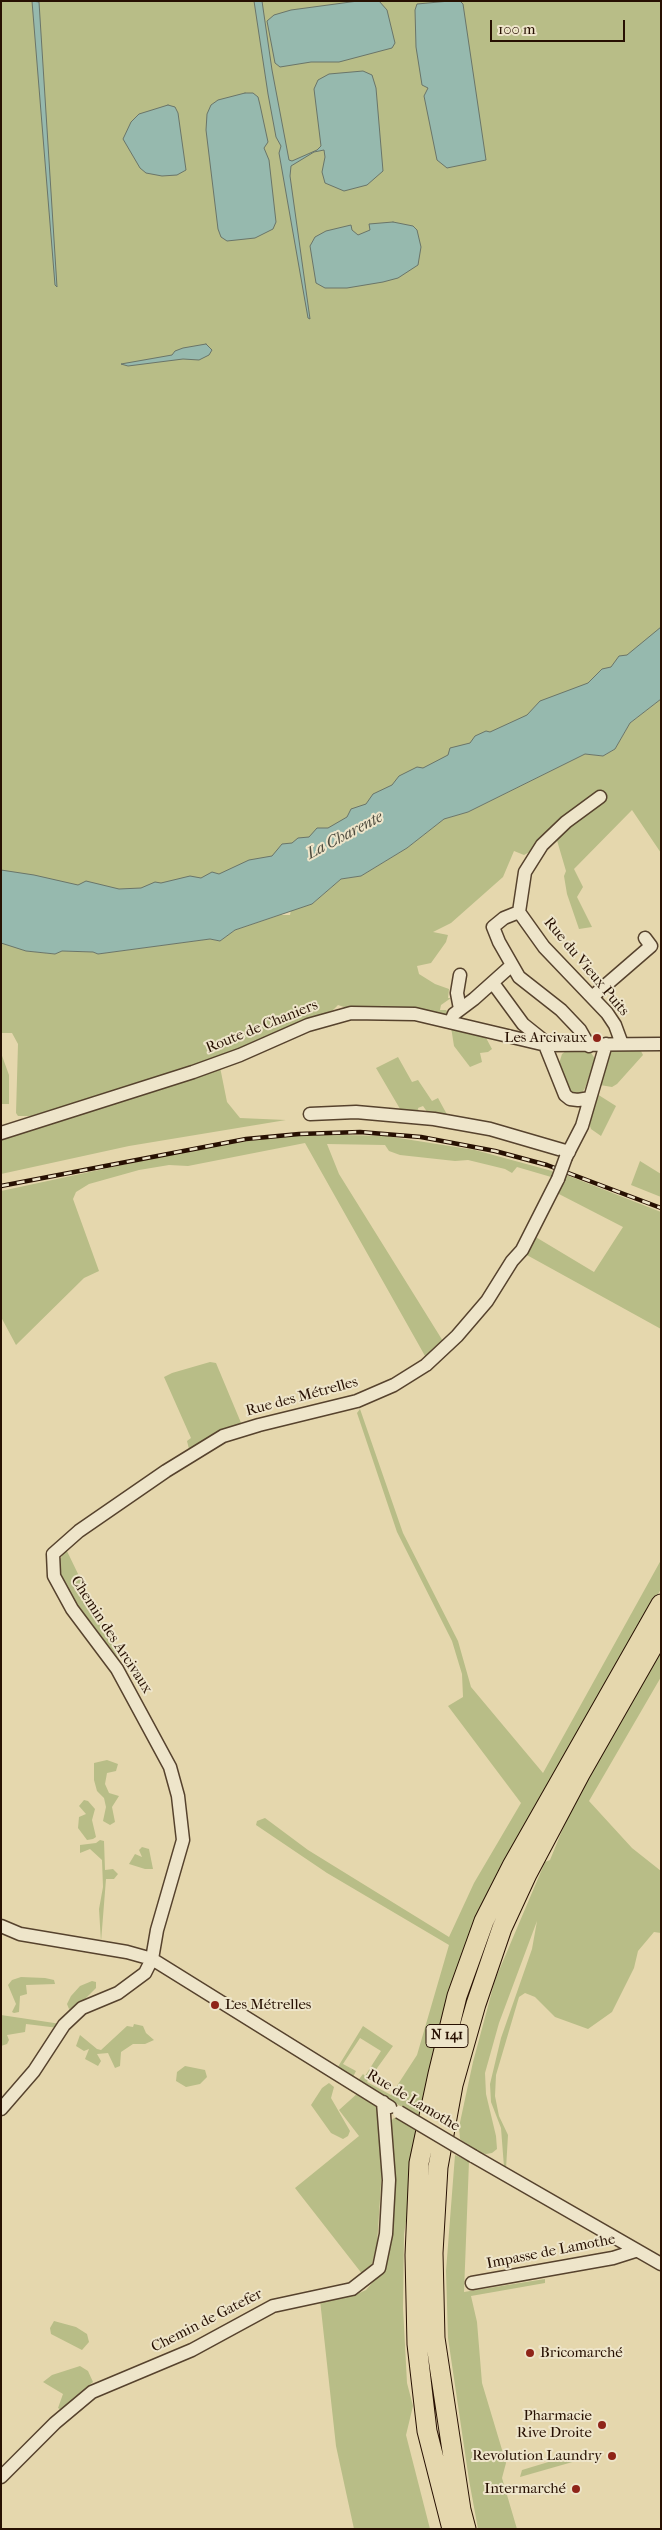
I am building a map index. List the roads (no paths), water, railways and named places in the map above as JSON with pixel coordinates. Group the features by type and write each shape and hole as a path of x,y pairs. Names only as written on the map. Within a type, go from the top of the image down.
{"highway":[{"name":"N 141","path":"452,2529 427,2431 417,2344 415,2255 420,2162 438,2074 457,1996 484,1921 512,1866 661,1604"},
{"name":"N 141","path":"466,2529 459,2501 435,2338 434,2253 438,2167 453,2085 476,2004 502,1928 527,1874 580,1774 661,1632"}],"street":[{"path":"589,1046 580,1030 561,1010 519,976 493,927 504,918 519,912 525,872 542,845 566,822 600,797"},
{"name":"Rue du Vieux Puits","path":"519,912 544,947 616,1025 622,1044"},
{"path":"592,997 651,946 645,938"},
{"path":"451,1022 454,1014 512,965"},
{"path":"460,975 457,994 460,1010"},
{"path":"493,983 523,1024 544,1040 566,1095 570,1099 590,1098"},
{"name":"Route de Chaniers","path":"1,1133 210,1066 308,1025 339,1015 389,1012 451,1022 546,1045 661,1044"},
{"name":"Rue des Métrelles","path":"53,1554 79,1531 166,1470 223,1436 259,1425 357,1401 394,1385 426,1365 457,1336 487,1301 512,1261 522,1250 582,1126 606,1044"},
{"path":"310,1114 356,1112 434,1119 490,1129 568,1154"},
{"name":"Chemin des Arcivaux","path":"53,1554 54,1576 72,1609 116,1669 161,1748 170,1767 178,1796 183,1840 157,1930 152,1960"},
{"name":"Rue de Lamothe","path":"1,1926 20,1934 128,1952 152,1960 399,2112 635,2251 661,2264"},
{"path":"1,2109 34,2071 64,2026 82,2008 118,1993 145,1974 152,1960"},
{"name":"Chemin de Gatefer","path":"1,2477 55,2423 92,2392 192,2350 273,2306 352,2289 379,2268 386,2234 389,2180 383,2102"},
{"name":"Impasse de Lamothe","path":"472,2283 613,2258 635,2251"}],"water":[{"path":"32,1 39,2 57,287 55,285"},
{"path":"254,1 262,1 272,70 289,160 292,161 317,150 321,146 314,89 318,80 329,74 363,71 372,75 376,88 383,171 367,185 344,191 325,183 322,172 325,157 324,150 314,152 291,166 290,176 310,319 308,318 279,153 281,146 276,137 268,94"},
{"path":"358,1 379,1 387,10 395,43 392,48 339,62 311,62 280,67 275,63 267,21 274,15 291,10"},
{"path":"460,1 463,4 486,160 447,168 437,160 424,96 428,88 422,85 416,47 415,10 417,4"},
{"path":"245,93 253,93 258,97 260,105 268,142 264,148 269,160 276,222 273,229 255,238 227,241 221,237 218,229 206,130 207,114 211,105 218,100"},
{"path":"168,105 175,107 178,113 186,170 177,175 162,176 146,173 140,168 123,139 131,122 139,114"},
{"path":"393,222 413,226 417,230 421,247 418,265 398,278 383,282 347,288 325,288 316,283 310,246 315,237 326,231 351,225 352,230 358,235 370,230 369,224"},
{"path":"206,344 212,350 209,355 199,360 183,359 128,366 121,364 172,355 175,351 183,348"},
{"name":"La Charente","path":"661,627 661,699 630,723 615,749 603,756 585,754 468,812 444,819 407,848 361,876 341,879 312,904 235,930 220,941 210,939 98,954 93,952 62,951 55,954 26,951 1,943 1,870 78,885 86,881 119,889 141,888 155,882 161,883 190,876 201,878 212,872 219,874 249,860 272,856 282,844 292,843 298,838 309,837 317,828 328,828 347,817 351,809 366,804 373,794 392,785 399,776 417,767 423,768 448,755 450,748 470,743 475,736 486,731 490,732 527,715 540,701 588,683 602,669 611,667 619,656 627,655"}],"railway":[{"path":"1,1186 246,1139 299,1134 360,1132 421,1137 495,1151 547,1165 661,1208"}],"place":[{"name":"Les Arcivaux","path":"597,1038"},
{"name":"Les Métrelles","path":"215,2005"},
{"name":"Bricomarché","path":"530,2353"},
{"name":"Pharmacie Rive Droite","path":"602,2425"},
{"name":"Revolution Laundry","path":"612,2456"},
{"name":"Intermarché","path":"576,2489"}]}
